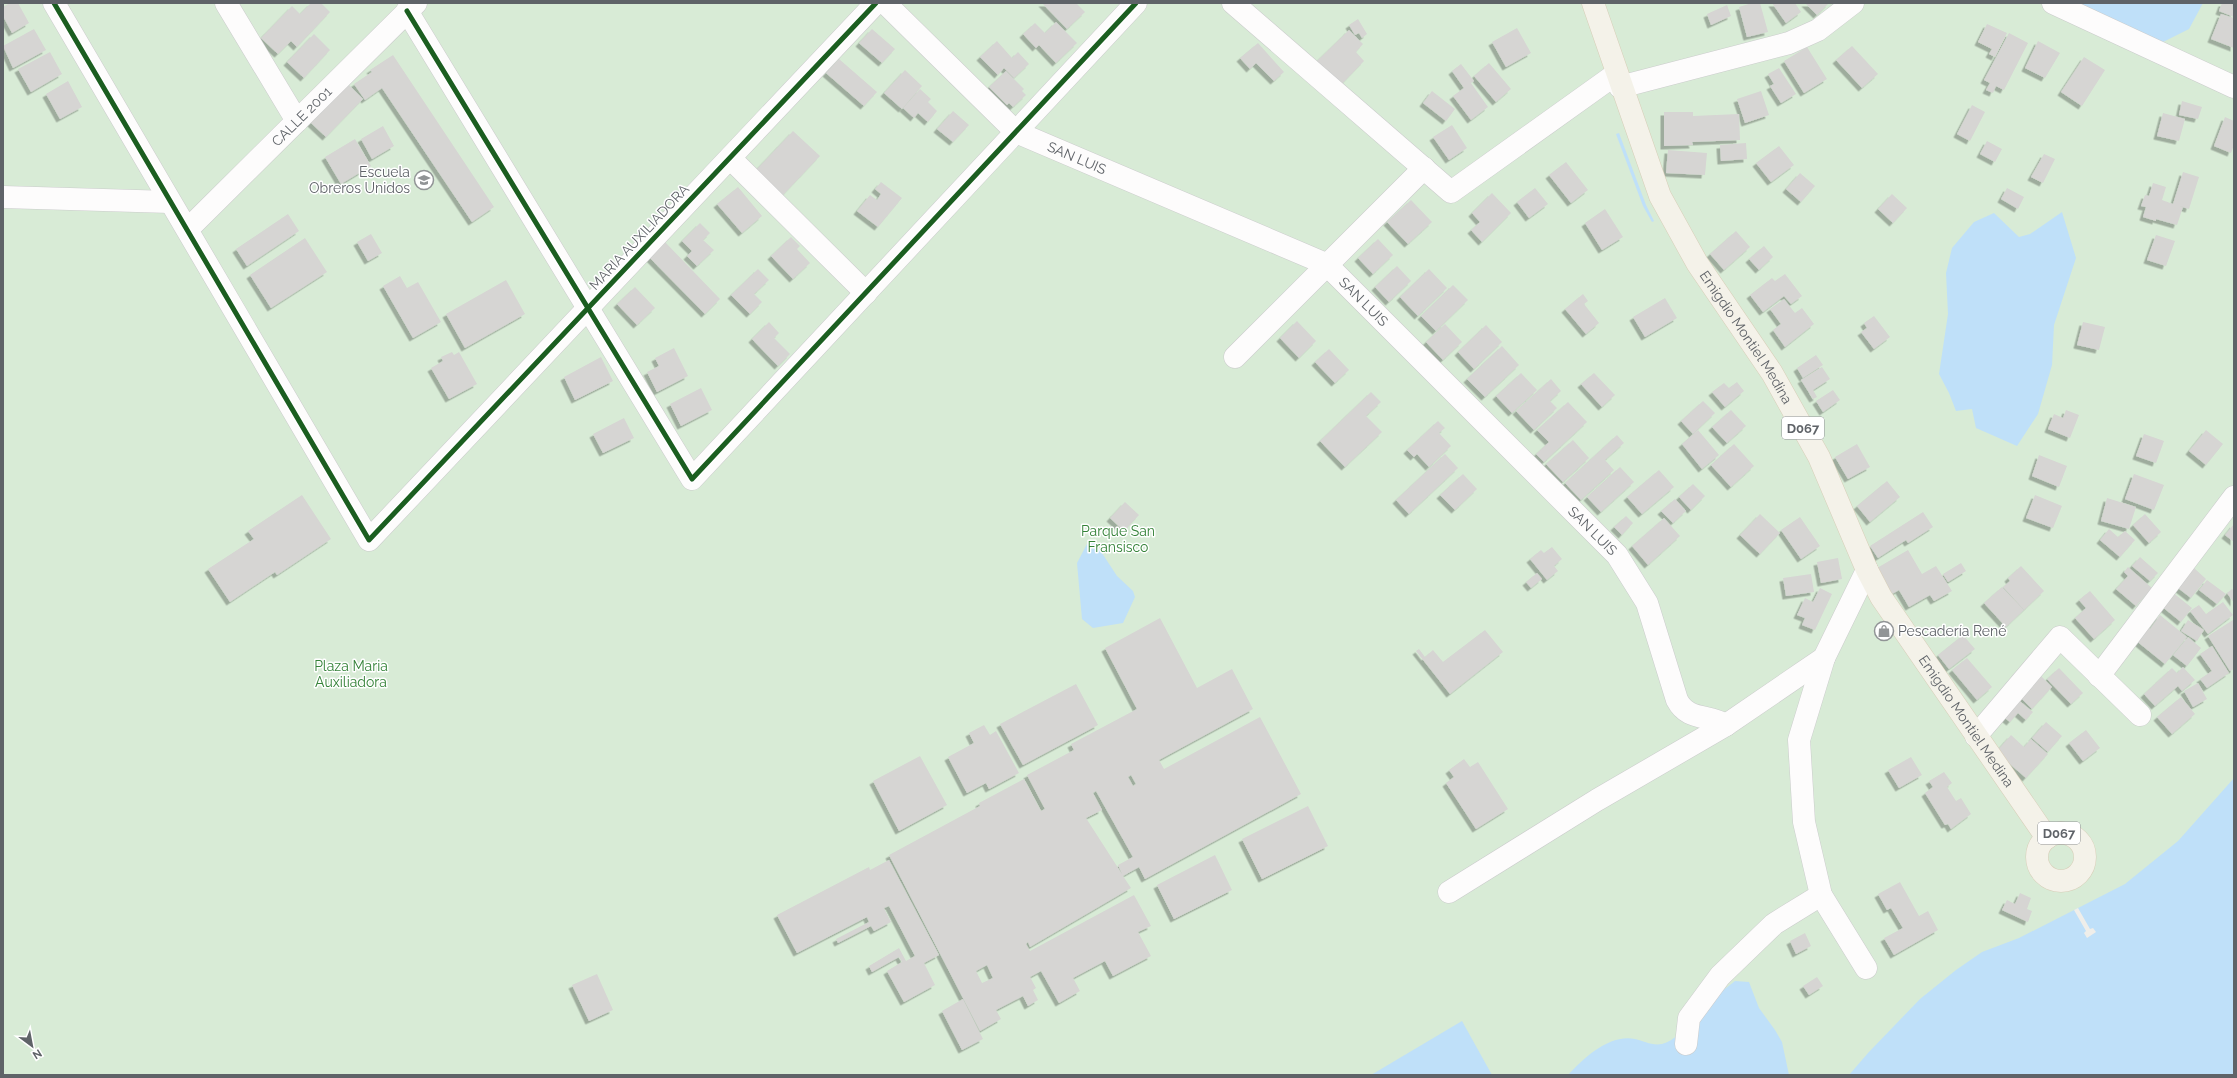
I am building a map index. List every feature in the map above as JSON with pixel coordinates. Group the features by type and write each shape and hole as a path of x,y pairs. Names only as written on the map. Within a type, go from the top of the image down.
{"main road":[{"name":"Emigdio Montiel Medina","path":"1593,3 1618,80 1660,196 1697,263 1772,373 1819,457 1867,570 1881,597 2047,838"}],"street":[{"path":"54,3 170,202 188,229"},
{"path":"226,3 297,121"},
{"name":"MARIA AUXILIADORA","path":"188,229 369,540 876,3"},
{"name":"SAN LUIS","path":"885,3 1016,132 1326,264 1617,555 1647,603 1677,700 1682,710 1691,715 1716,720 1726,725"},
{"path":"411,7 587,309 692,479 1136,3"},
{"path":"1233,3 1419,173 1451,192 1618,80 1789,43 1818,30 1853,3"},
{"path":"2053,3 2234,87"},
{"name":"CALLE 2001","path":"188,229 411,7"},
{"path":"730,158 866,293"},
{"path":"1235,357 1326,264 1419,173"},
{"path":"3,197 170,202"},
{"path":"2099,676 2234,497"},
{"path":"1866,968 1821,895 1804,822 1801,791 1800,740 1824,658 1867,570"},
{"path":"1976,736 2060,637 2140,715"},
{"path":"1449,892 1597,800 1726,725 1824,658"},
{"path":"1686,1044 1690,1018 1720,976 1774,924 1821,895"}],"green space":[{"name":"Parque San Fransisco","path":"3,3 2234,3 2234,935 2080,1075 3,1075"}],"water":[{"path":"2068,3 2203,3 2189,29 2163,42 2133,39"},
{"path":"1619,133 1646,205 1654,221 1652,222 1643,206 1616,134"},
{"path":"2062,212 2076,258 2054,325 2052,365 2038,414 2017,446 1976,428 1972,409 1956,411 1939,374 1948,314 1946,273 1952,248 1974,222 1994,213 2019,237 2030,234"},
{"path":"1094,541 1117,576 1133,591 1135,597 1123,623 1093,628 1082,619 1077,563 1087,544"},
{"path":"2234,778 2234,1075 1849,1075 1920,999 1956,970 1982,952 2019,938 2125,884 2178,841"},
{"path":"1735,981 1749,982 1759,1008 1782,1042 1789,1075 1568,1075 1589,1055 1616,1040 1625,1038 1635,1039 1655,1044 1668,1042 1679,1033 1704,1006"},
{"path":"1462,1021 1492,1075 1371,1075"}],"pier":[{"path":"2078,908 2090,929 2093,928 2096,932 2087,938 2084,933 2086,931 2074,910"}],"building":[{"path":"10,3 18,3 29,23 12,33 3,16 3,7"},
{"path":"311,3 321,3 330,12 297,47 291,41 278,54 261,38 292,6 300,14"},
{"path":"1042,3 1076,3 1085,12 1067,29"},
{"path":"1752,3 1760,3 1768,32 1747,37 1739,7"},
{"path":"1772,3 1795,3 1801,12 1786,23"},
{"path":"1805,3 1829,3 1817,15"},
{"path":"2222,3 2234,3 2234,17 2219,11"},
{"path":"1727,5 1731,16 1711,25 1707,14"},
{"path":"2221,14 2234,18 2234,48 2211,39"},
{"path":"1358,19 1367,34 1362,38 1359,33 1355,35 1349,25"},
{"path":"1056,22 1077,43 1056,63 1039,45 1036,48 1023,34 1035,23 1045,33"},
{"path":"1987,24 2007,33 1995,57 1989,54 1992,49 1978,42"},
{"path":"1517,28 1531,53 1506,67 1492,42"},
{"path":"34,29 46,50 13,68 3,46"},
{"path":"872,29 895,49 882,63 859,43"},
{"path":"1349,30 1363,44 1356,52 1364,61 1339,87 1315,63"},
{"path":"2009,33 2028,43 2004,90 1996,86 1993,93 1986,90 1990,83 1984,80"},
{"path":"314,34 330,50 304,78 287,62"},
{"path":"997,41 1012,58 1018,52 1029,64 1014,78 1004,68 998,75 980,57"},
{"path":"2038,41 2060,53 2045,78 2025,68"},
{"path":"1258,43 1284,72 1274,81 1256,63 1250,69 1240,58"},
{"path":"1852,46 1878,74 1862,88 1836,60"},
{"path":"1807,47 1827,79 1804,93 1784,61"},
{"path":"50,52 62,74 31,92 18,69"},
{"path":"393,55 494,207 472,222 382,88 365,100 354,84 372,72 370,70"},
{"path":"2084,57 2105,70 2082,106 2061,92"},
{"path":"839,59 877,92 864,106 826,73"},
{"path":"1489,63 1511,89 1496,102 1474,76"},
{"path":"1461,64 1474,81 1471,83 1488,107 1471,120 1453,96 1464,88 1452,71"},
{"path":"1779,68 1796,94 1781,103 1770,86 1774,84 1768,74"},
{"path":"905,70 922,86 902,109 884,93"},
{"path":"1006,71 1024,89 1022,91 1026,95 1013,107 1009,103 1007,105 989,87"},
{"path":"68,81 82,107 60,119 46,94"},
{"path":"348,84 363,99 326,137 310,122"},
{"path":"920,89 931,99 928,102 937,111 928,122 918,113 914,118 903,108"},
{"path":"1432,91 1455,109 1446,121 1423,103"},
{"path":"1761,91 1769,115 1745,123 1737,99"},
{"path":"2182,101 2202,107 2198,119 2179,115"},
{"path":"1972,105 1985,112 1970,141 1957,134"},
{"path":"953,111 969,125 953,142 937,129"},
{"path":"1664,112 1693,112 1693,116 1739,114 1740,140 1692,142 1693,145 1664,146"},
{"path":"2163,113 2185,119 2179,141 2157,136"},
{"path":"2225,117 2234,121 2234,145 2231,153 2214,146"},
{"path":"1452,125 1467,148 1449,160 1433,137"},
{"path":"383,126 394,146 372,159 361,139"},
{"path":"793,131 820,156 783,195 756,170"},
{"path":"355,139 371,166 341,184 325,157"},
{"path":"1987,141 2002,149 1995,162 1980,154"},
{"path":"1746,143 1747,159 1721,161 1720,145"},
{"path":"1779,146 1794,165 1771,182 1756,163"},
{"path":"1668,150 1707,153 1705,175 1666,173"},
{"path":"2044,154 2055,159 2043,183 2031,177"},
{"path":"1566,162 1588,190 1571,203 1549,175"},
{"path":"2183,172 2199,177 2189,209 2183,207 2177,225 2143,217 2146,207 2141,206 2145,195 2149,196 2153,183 2166,187 2162,200 2173,204"},
{"path":"1800,173 1815,186 1801,202 1786,189"},
{"path":"881,182 902,198 878,227 857,211 870,195 877,200 881,194 875,189"},
{"path":"738,187 762,216 742,233 717,204"},
{"path":"1535,188 1548,204 1529,218 1517,202"},
{"path":"2007,188 2024,197 2018,209 2001,199"},
{"path":"1492,193 1511,213 1482,242 1471,230 1480,222 1472,213"},
{"path":"1892,194 1907,208 1893,223 1878,209"},
{"path":"1411,200 1432,222 1408,244 1387,222"},
{"path":"1605,209 1623,237 1602,250 1585,223"},
{"path":"288,214 299,231 247,266 236,249"},
{"path":"700,223 710,233 703,240 714,250 697,266 687,256 692,251 682,241"},
{"path":"1736,231 1750,247 1724,270 1710,254"},
{"path":"371,234 382,253 368,261 357,242"},
{"path":"2156,235 2175,241 2166,266 2147,260"},
{"path":"791,237 800,246 797,249 810,263 793,279 771,256"},
{"path":"305,238 327,272 271,308 250,275"},
{"path":"1378,239 1393,255 1373,274 1358,258"},
{"path":"665,242 720,299 705,314 649,257"},
{"path":"1764,246 1773,257 1759,270 1749,259"},
{"path":"1397,266 1411,281 1389,302 1375,287"},
{"path":"758,269 769,280 754,294 762,302 750,314 731,295"},
{"path":"1429,269 1447,288 1418,316 1400,297"},
{"path":"1785,274 1802,296 1791,304 1784,296 1763,312 1750,295 1772,278 1775,281"},
{"path":"400,276 407,288 418,282 441,322 413,338 383,286"},
{"path":"506,280 525,314 465,348 446,314"},
{"path":"1453,285 1468,300 1436,331 1421,316"},
{"path":"635,287 655,308 637,325 617,304"},
{"path":"1583,294 1588,301 1584,304 1599,323 1586,334 1565,309"},
{"path":"1665,298 1677,318 1645,337 1633,317"},
{"path":"1784,299 1795,313 1802,308 1814,324 1785,347 1773,330 1781,324 1770,309"},
{"path":"1874,316 1890,337 1874,349 1861,332 1867,328 1864,323"},
{"path":"1297,321 1316,341 1299,358 1280,338"},
{"path":"769,322 779,333 774,338 790,354 778,366 752,339"},
{"path":"2083,322 2105,327 2099,350 2077,345"},
{"path":"1445,324 1462,342 1443,360 1426,342"},
{"path":"1486,325 1502,342 1474,369 1458,352"},
{"path":"1502,346 1519,365 1485,397 1467,379"},
{"path":"674,348 688,376 657,392 647,372 659,366 655,358"},
{"path":"1329,349 1349,370 1335,383 1315,362"},
{"path":"452,352 454,355 459,352 477,384 449,399 431,368 443,361 441,357"},
{"path":"1816,355 1823,365 1803,378 1797,368"},
{"path":"601,357 613,381 575,400 564,377"},
{"path":"1822,367 1830,379 1813,390 1817,397 1813,399 1801,380"},
{"path":"1521,373 1537,390 1512,413 1496,396"},
{"path":"1594,373 1615,395 1602,407 1581,384"},
{"path":"1551,379 1561,391 1550,401 1557,408 1534,430 1516,411"},
{"path":"1737,382 1744,391 1725,407 1712,392 1724,383 1729,388"},
{"path":"701,388 712,410 681,426 670,404"},
{"path":"1833,390 1840,400 1823,412 1816,401"},
{"path":"1371,392 1381,402 1366,416 1382,432 1345,467 1320,441"},
{"path":"1703,401 1715,413 1693,434 1681,421"},
{"path":"1568,402 1587,422 1544,462 1536,454 1549,442 1537,430"},
{"path":"1731,410 1746,426 1727,443 1712,427"},
{"path":"2066,410 2079,415 2070,438 2048,429 2054,414 2063,418"},
{"path":"624,418 634,438 603,453 593,434"},
{"path":"1438,421 1445,428 1439,433 1451,446 1429,467 1417,454 1414,457 1407,450"},
{"path":"1698,430 1719,455 1702,469 1682,444"},
{"path":"2206,430 2223,444 2206,465 2189,451"},
{"path":"2144,434 2164,441 2156,463 2136,456"},
{"path":"1617,435 1624,443 1605,460 1614,470 1581,500 1565,483"},
{"path":"1573,440 1589,458 1563,482 1546,464"},
{"path":"1734,444 1754,466 1731,487 1711,465"},
{"path":"1857,444 1870,467 1848,479 1835,457"},
{"path":"1445,454 1458,468 1409,514 1396,500"},
{"path":"2039,455 2067,466 2059,487 2032,476"},
{"path":"1620,467 1634,482 1601,512 1587,497"},
{"path":"1659,470 1674,487 1642,514 1627,497"},
{"path":"1463,474 1477,489 1455,510 1440,495"},
{"path":"2134,474 2164,485 2154,510 2125,499"},
{"path":"1887,481 1900,497 1870,522 1857,506"},
{"path":"1693,484 1705,496 1691,510 1679,497"},
{"path":"302,495 331,539 277,575 275,572 230,602 208,569 254,539 248,531"},
{"path":"2035,495 2062,506 2053,528 2026,518"},
{"path":"2107,498 2136,507 2129,529 2101,521"},
{"path":"1675,499 1686,511 1673,523 1661,511"},
{"path":"1125,502 1139,515 1124,531 1110,518"},
{"path":"1923,512 1933,527 1908,543 1906,540 1878,558 1870,546"},
{"path":"1760,514 1780,533 1760,554 1740,535"},
{"path":"2145,514 2161,532 2149,543 2133,525"},
{"path":"1626,516 1633,523 1622,535 1614,527"},
{"path":"1800,517 1820,546 1801,559 1781,530"},
{"path":"1664,518 1680,536 1648,565 1632,546"},
{"path":"2234,524 2234,542 2225,535"},
{"path":"2109,529 2118,537 2125,531 2135,540 2120,557 2100,540"},
{"path":"1552,547 1562,559 1554,566 1558,571 1547,580 1530,559 1541,550 1544,553"},
{"path":"1908,550 1922,574 1936,566 1952,591 1934,601 1930,595 1909,607 1899,590 1892,594 1877,568"},
{"path":"2140,557 2158,573 2150,581 2132,566"},
{"path":"1838,558 1842,579 1821,583 1817,562"},
{"path":"1961,563 1966,571 1948,582 1943,574"},
{"path":"2021,566 2044,591 2024,610 2003,587 2010,581 2008,578"},
{"path":"2128,567 2152,588 2136,606 2116,589 2128,576 2124,572"},
{"path":"2194,568 2206,579 2191,598 2178,588"},
{"path":"1537,573 1542,579 1531,588 1526,582"},
{"path":"1811,574 1814,592 1786,596 1783,578"},
{"path":"2207,580 2226,594 2217,604 2199,590"},
{"path":"2002,587 2024,610 2006,627 1984,603"},
{"path":"1820,588 1832,594 1815,630 1802,625 1805,618 1797,615 1805,598 1813,602"},
{"path":"2232,589 2234,591 2234,603 2227,593"},
{"path":"2090,591 2115,620 2094,639 2075,618 2086,608 2079,600"},
{"path":"2171,591 2192,608 2181,622 2160,605"},
{"path":"2223,602 2233,615 2208,634 2190,611 2199,605 2206,614"},
{"path":"2160,615 2187,637 2165,664 2134,639 2145,626 2150,629"},
{"path":"1160,618 1197,688 1232,669 1253,709 1159,760 1164,769 1260,717 1301,794 1145,879 1139,867 1123,876 1131,888 1030,947 1028,942 1026,944 1030,951 1134,895 1151,926 1138,932 1151,956 1113,976 1105,961 1073,978 1080,991 1059,1003 1041,971 1030,977 1036,988 1033,990 1038,1000 1028,1006 1023,996 996,1010 1001,1019 980,1031 889,855 980,806 979,803 1024,779 1041,811 1045,809 1027,775 1074,750 1071,744 1137,709 1105,648","holes":["1131,775 1136,784 1133,786 1128,777","1096,791 1133,857 1118,865 1122,874 1086,818 1102,810 1093,793","987,965 993,978 982,983 976,971"]},
{"path":"2188,620 2204,630 2197,641 2181,631"},
{"path":"2233,620 2234,669 2230,671 2208,636"},
{"path":"1485,630 1503,652 1450,694 1416,651 1419,649 1425,657 1433,650 1443,662"},
{"path":"1963,635 1975,649 1949,669 1938,655"},
{"path":"2188,637 2201,648 2187,666 2173,655"},
{"path":"2212,646 2229,673 2207,688 2200,679 2212,671 2200,654"},
{"path":"1967,658 1992,687 1977,700 1952,670"},
{"path":"2183,667 2195,680 2182,691 2178,686 2155,706 2144,694 2172,668 2177,673"},
{"path":"2059,668 2083,693 2071,704 2047,679"},
{"path":"2039,674 2052,687 2032,709 2019,696"},
{"path":"2198,683 2207,699 2193,707 2184,691"},
{"path":"1076,684 1098,725 1023,765 1000,724"},
{"path":"2181,697 2195,714 2172,734 2157,717"},
{"path":"2016,698 2033,712 2026,720 2018,713 2010,722 2001,715"},
{"path":"2046,722 2062,736 2048,752 2032,738"},
{"path":"984,725 990,735 996,731 1019,773 989,789 986,783 967,793 948,757 974,743 969,733"},
{"path":"2086,730 2100,748 2083,761 2069,743"},
{"path":"2011,735 2024,747 2031,739 2048,754 2026,778 1996,752"},
{"path":"920,756 947,805 899,831 873,781"},
{"path":"1911,757 1922,775 1899,788 1888,770"},
{"path":"1464,759 1470,767 1478,762 1508,809 1476,829 1446,783 1454,777 1449,770"},
{"path":"1944,772 1952,783 1947,787 1956,801 1961,798 1971,814 1951,829 1948,824 1945,825 1925,793 1933,787 1929,781"},
{"path":"1308,806 1328,846 1262,879 1242,839"},
{"path":"1215,855 1232,890 1174,919 1157,885"},
{"path":"889,860 939,955 924,963 935,985 904,1002 887,971 902,962 899,957 872,972 869,966 899,948 906,961 915,956 889,906 884,908 891,922 874,931 871,926 838,943 836,939 869,922 867,917 797,953 777,915 869,867 870,870"},
{"path":"1900,882 1919,916 1928,911 1938,930 1894,955 1884,938 1903,928 1891,908 1887,910 1878,894"},
{"path":"2020,893 2031,898 2027,909 2032,911 2028,922 2002,910 2007,900 2015,904"},
{"path":"1805,933 1811,946 1796,954 1790,941"},
{"path":"597,974 613,1010 589,1021 572,985"},
{"path":"1817,977 1823,986 1809,995 1803,986"},
{"path":"963,999 983,1039 962,1050 942,1011"}],"cycle path":[{"path":"54,3 369,540 876,3"},
{"path":"407,11 692,479 1136,3"}],"place":[{"name":"Escuela Obreros Unidos","path":"424,180"},
{"name":"Pescadería René","path":"1884,631"}],"park label":[{"name":"Plaza Maria Auxiliadora","path":"351,674"}]}
